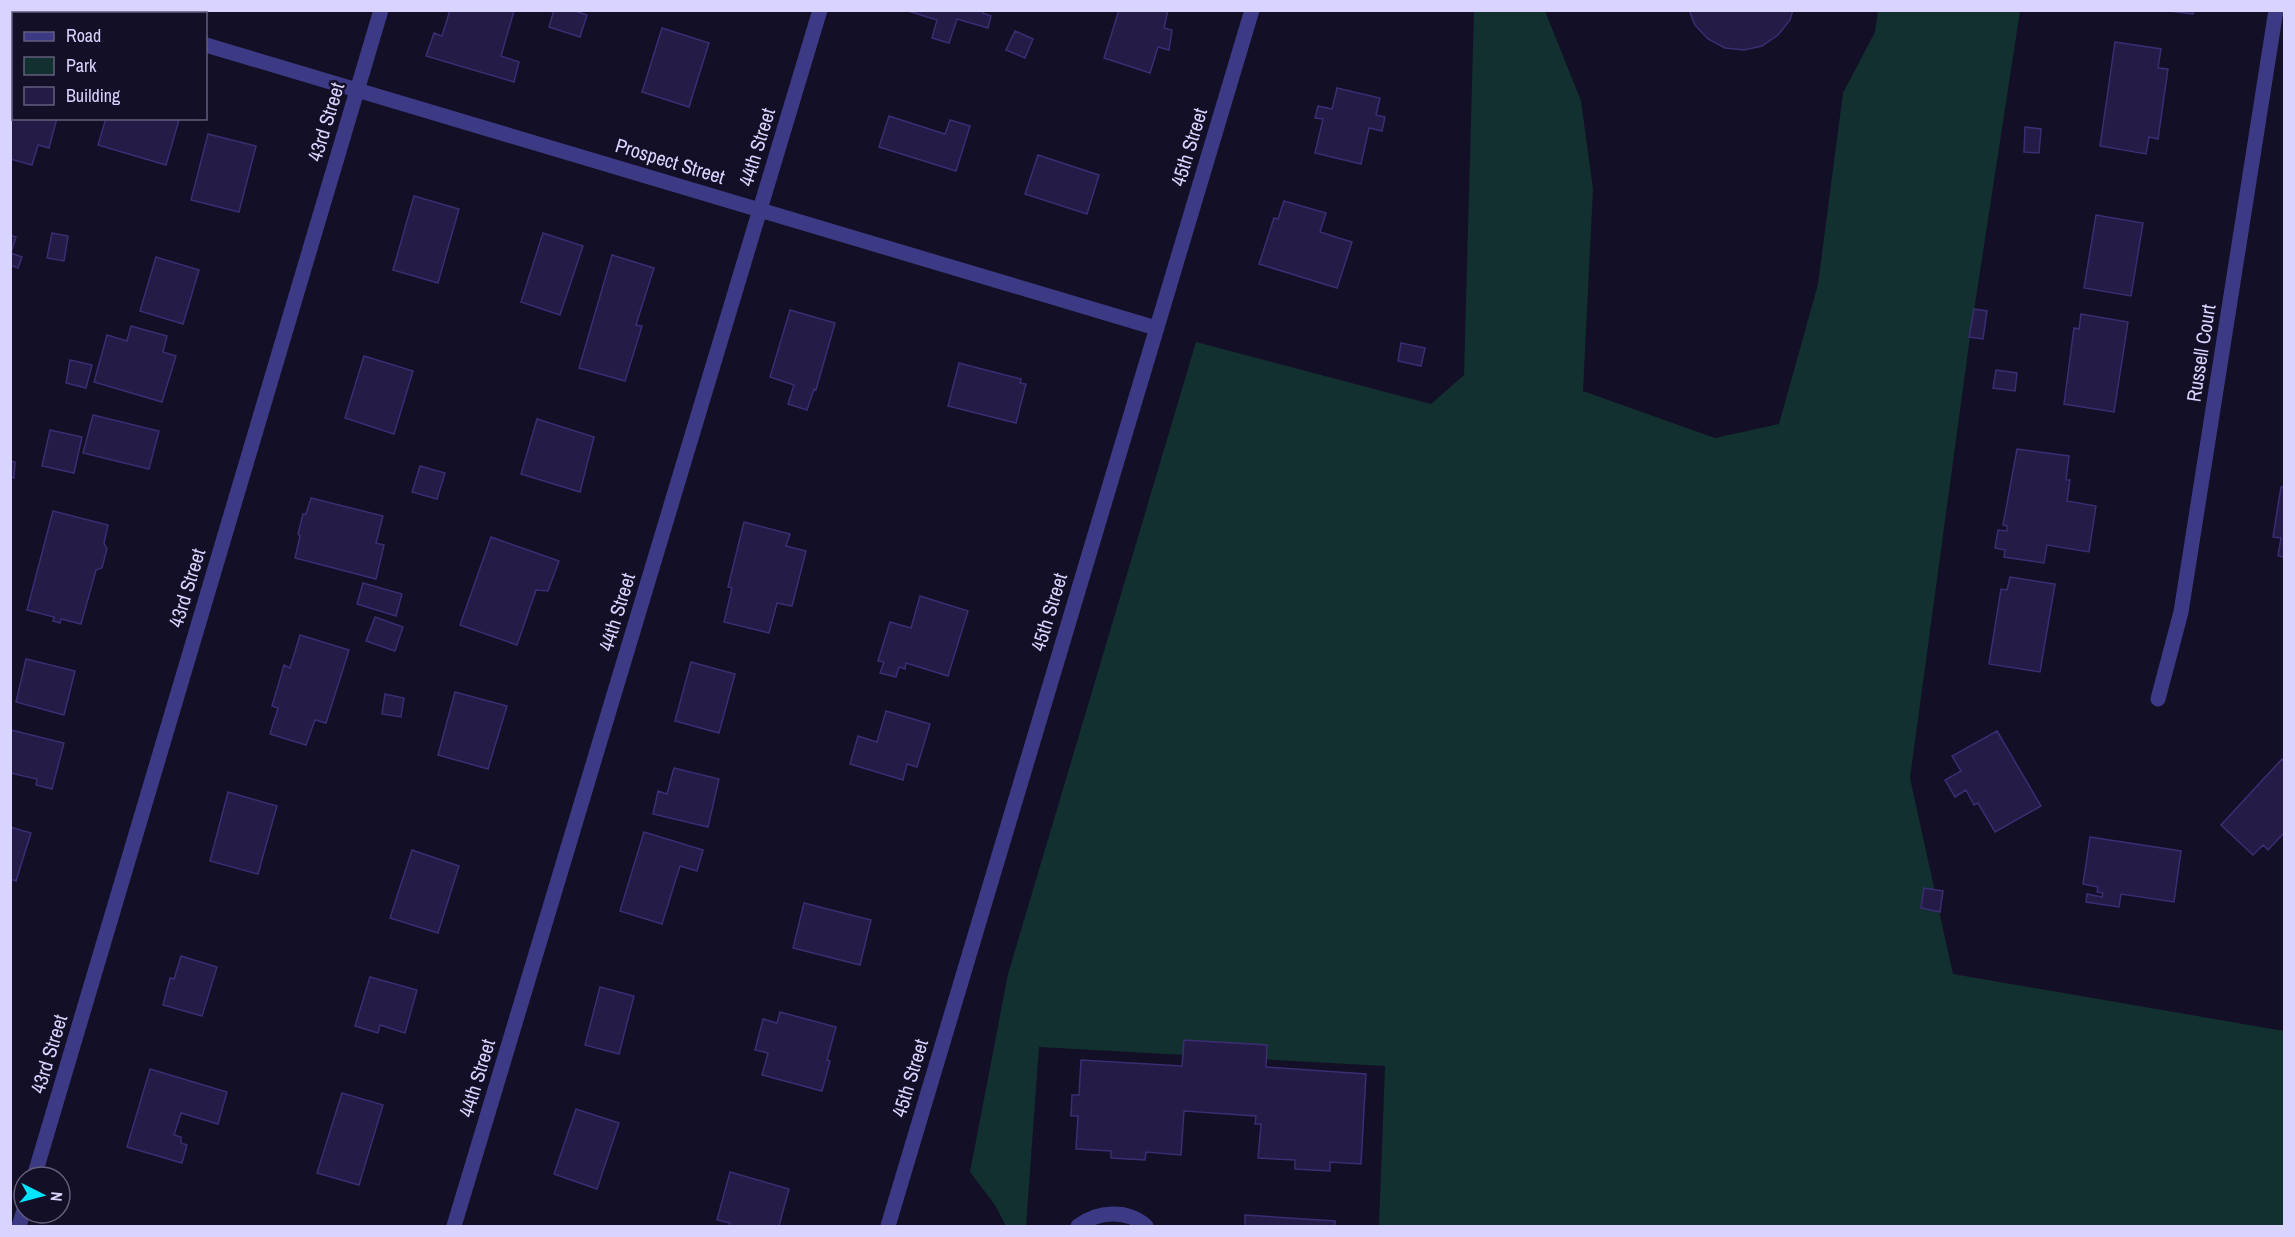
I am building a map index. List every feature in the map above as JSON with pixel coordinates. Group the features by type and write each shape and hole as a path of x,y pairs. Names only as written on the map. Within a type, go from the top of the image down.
{"street":[{"name":"43rd Street","path":"38,1165 381,10"},
{"name":"44th Street","path":"454,1227 820,10"},
{"name":"45th Street","path":"888,1227 1252,10"},
{"name":"Russell Court","path":"2158,699 2181,612 2276,10"},
{"name":"Prospect Street","path":"207,45 1156,328"},
{"path":"1078,1227 1087,1220 1105,1214 1123,1215 1141,1222 1146,1227"}],"green space":[{"path":"1474,11 1545,11 1581,101 1593,189 1583,391 1715,438 1779,424 1818,284 1843,93 1875,32 1878,11 2020,11 1970,337 1910,778 1953,974 2284,1031 2284,1226 1379,1226 1385,1066 1039,1047 1026,1226 1006,1226 995,1205 970,1172 1008,974 1196,342 1431,404 1464,375"}],"building":[{"path":"450,10 514,11 501,56 519,62 514,82 426,56 434,33 442,36"},
{"path":"554,10 572,10 587,15 580,37 549,27"},
{"path":"905,10 984,10 983,13 991,16 988,28 957,19 949,43 932,38 937,20"},
{"path":"1119,10 1168,10 1164,28 1172,30 1169,50 1158,47 1150,73 1104,58"},
{"path":"1689,10 1793,10 1790,20 1778,35 1762,46 1744,50 1725,48 1708,39 1695,25"},
{"path":"2161,10 2194,10 2193,14"},
{"path":"662,28 709,43 689,107 642,92"},
{"path":"1015,31 1033,39 1025,58 1006,50"},
{"path":"2115,42 2161,49 2158,68 2168,69 2158,139 2149,137 2146,154 2100,146"},
{"path":"12,63 12,120 56,120 49,148 38,145 32,165 10,159"},
{"path":"1337,88 1380,98 1376,115 1385,117 1382,131 1369,128 1361,164 1315,153 1323,119 1315,118 1318,106 1332,109"},
{"path":"889,116 945,134 950,120 970,126 956,171 879,147"},
{"path":"105,120 179,120 166,165 98,145"},
{"path":"2025,127 2041,129 2039,153 2024,152"},
{"path":"208,134 256,146 239,212 191,200"},
{"path":"1038,155 1099,175 1087,214 1025,194"},
{"path":"414,196 459,209 438,283 393,270"},
{"path":"1284,201 1326,213 1320,232 1352,242 1337,288 1259,264 1274,218 1278,219"},
{"path":"2096,215 2143,223 2131,296 2084,288"},
{"path":"52,233 68,236 64,261 47,258"},
{"path":"543,233 583,246 560,315 521,302"},
{"path":"10,235 16,237 11,253 22,257 18,268 10,265"},
{"path":"612,255 654,268 636,325 642,326 625,381 579,368"},
{"path":"156,257 199,270 183,324 140,311"},
{"path":"1974,309 1987,311 1983,339 1969,337"},
{"path":"790,310 835,323 816,390 814,389 807,410 788,404 794,385 770,377"},
{"path":"2081,314 2128,322 2114,412 2064,404 2074,328 2079,329"},
{"path":"131,326 167,336 163,352 176,356 162,402 94,382 107,335 127,341"},
{"path":"1401,343 1425,348 1421,366 1398,361"},
{"path":"364,356 413,371 394,434 345,418"},
{"path":"70,360 92,365 86,388 66,383"},
{"path":"959,363 1021,379 1020,383 1026,384 1016,423 948,406"},
{"path":"1996,370 2017,373 2015,391 1993,388"},
{"path":"93,415 159,431 149,469 83,453"},
{"path":"537,419 594,437 580,492 521,474"},
{"path":"50,430 82,437 74,473 42,466"},
{"path":"2017,449 2069,456 2066,480 2070,480 2067,501 2096,506 2089,552 2047,545 2044,563 2004,557 2005,550 1995,548 1998,530 2007,531 2007,526 2003,525"},
{"path":"10,461 15,462 14,478 10,477"},
{"path":"420,466 445,473 437,499 412,492"},
{"path":"2281,487 2284,487 2284,557 2278,556 2281,538 2273,537"},
{"path":"311,498 383,516 376,543 384,545 376,579 295,558 303,514 306,514"},
{"path":"53,511 108,525 104,543 107,549 102,568 96,570 81,624 61,619 60,623 53,621 54,617 27,610"},
{"path":"744,522 790,534 786,546 806,551 792,606 777,603 769,633 724,622 732,588 728,587"},
{"path":"491,537 559,561 548,591 536,590 517,645 460,625"},
{"path":"2010,577 2055,584 2040,672 1989,664 2001,589 2007,590"},
{"path":"363,583 402,594 396,616 357,604"},
{"path":"920,596 968,611 948,676 906,663 905,669 899,667 896,677 880,673 884,662 878,661 890,622 911,628"},
{"path":"375,617 403,627 395,651 366,641"},
{"path":"300,635 349,650 326,723 315,720 306,745 270,734 278,708 272,706 284,665 290,668"},
{"path":"26,659 75,671 64,715 16,702"},
{"path":"691,662 735,674 719,733 675,721"},
{"path":"455,692 507,706 488,769 438,755"},
{"path":"385,694 404,698 401,717 382,714"},
{"path":"886,711 930,724 917,767 907,764 903,780 850,764 858,736 877,742"},
{"path":"11,730 64,743 52,789 36,785 37,779 10,773"},
{"path":"1997,731 2041,806 1995,832 1978,803 1974,805 1966,790 1955,797 1945,780 1961,771 1952,756"},
{"path":"2282,759 2284,762 2284,833 2268,850 2263,845 2253,855 2221,825"},
{"path":"674,768 719,779 708,827 653,814 658,791 667,794"},
{"path":"228,792 277,806 258,874 210,861"},
{"path":"10,827 31,833 16,881 10,879"},
{"path":"644,832 703,850 697,871 680,866 662,924 620,911"},
{"path":"2090,837 2181,851 2174,902 2121,894 2119,907 2086,902 2087,894 2102,897 2103,893 2097,892 2098,887 2083,884"},
{"path":"412,850 459,866 438,933 390,918"},
{"path":"1924,888 1943,891 1940,912 1921,908"},
{"path":"804,903 871,920 860,965 793,948"},
{"path":"181,956 217,967 202,1016 163,1005 170,978 174,979"},
{"path":"370,977 417,990 405,1033 380,1025 378,1033 355,1026"},
{"path":"600,987 634,996 619,1054 585,1045"},
{"path":"780,1012 836,1027 822,1091 762,1075 768,1053 755,1050 763,1019 777,1023"},
{"path":"1184,1040 1267,1045 1266,1067 1366,1074 1361,1164 1330,1162 1330,1171 1295,1169 1295,1160 1258,1158 1261,1124 1255,1124 1256,1116 1184,1111 1181,1155 1146,1152 1145,1160 1111,1158 1111,1151 1076,1149 1078,1116 1071,1116 1072,1095 1079,1095 1081,1060 1182,1066"},
{"path":"150,1069 227,1092 218,1124 181,1113 174,1135 181,1137 181,1143 187,1145 182,1163 127,1147"},
{"path":"342,1093 383,1105 359,1185 317,1173"},
{"path":"576,1109 619,1123 597,1189 554,1174"},
{"path":"730,1172 789,1189 779,1226 729,1226 730,1223 717,1220"},
{"path":"1245,1215 1335,1221 1335,1226 1245,1226"}]}
